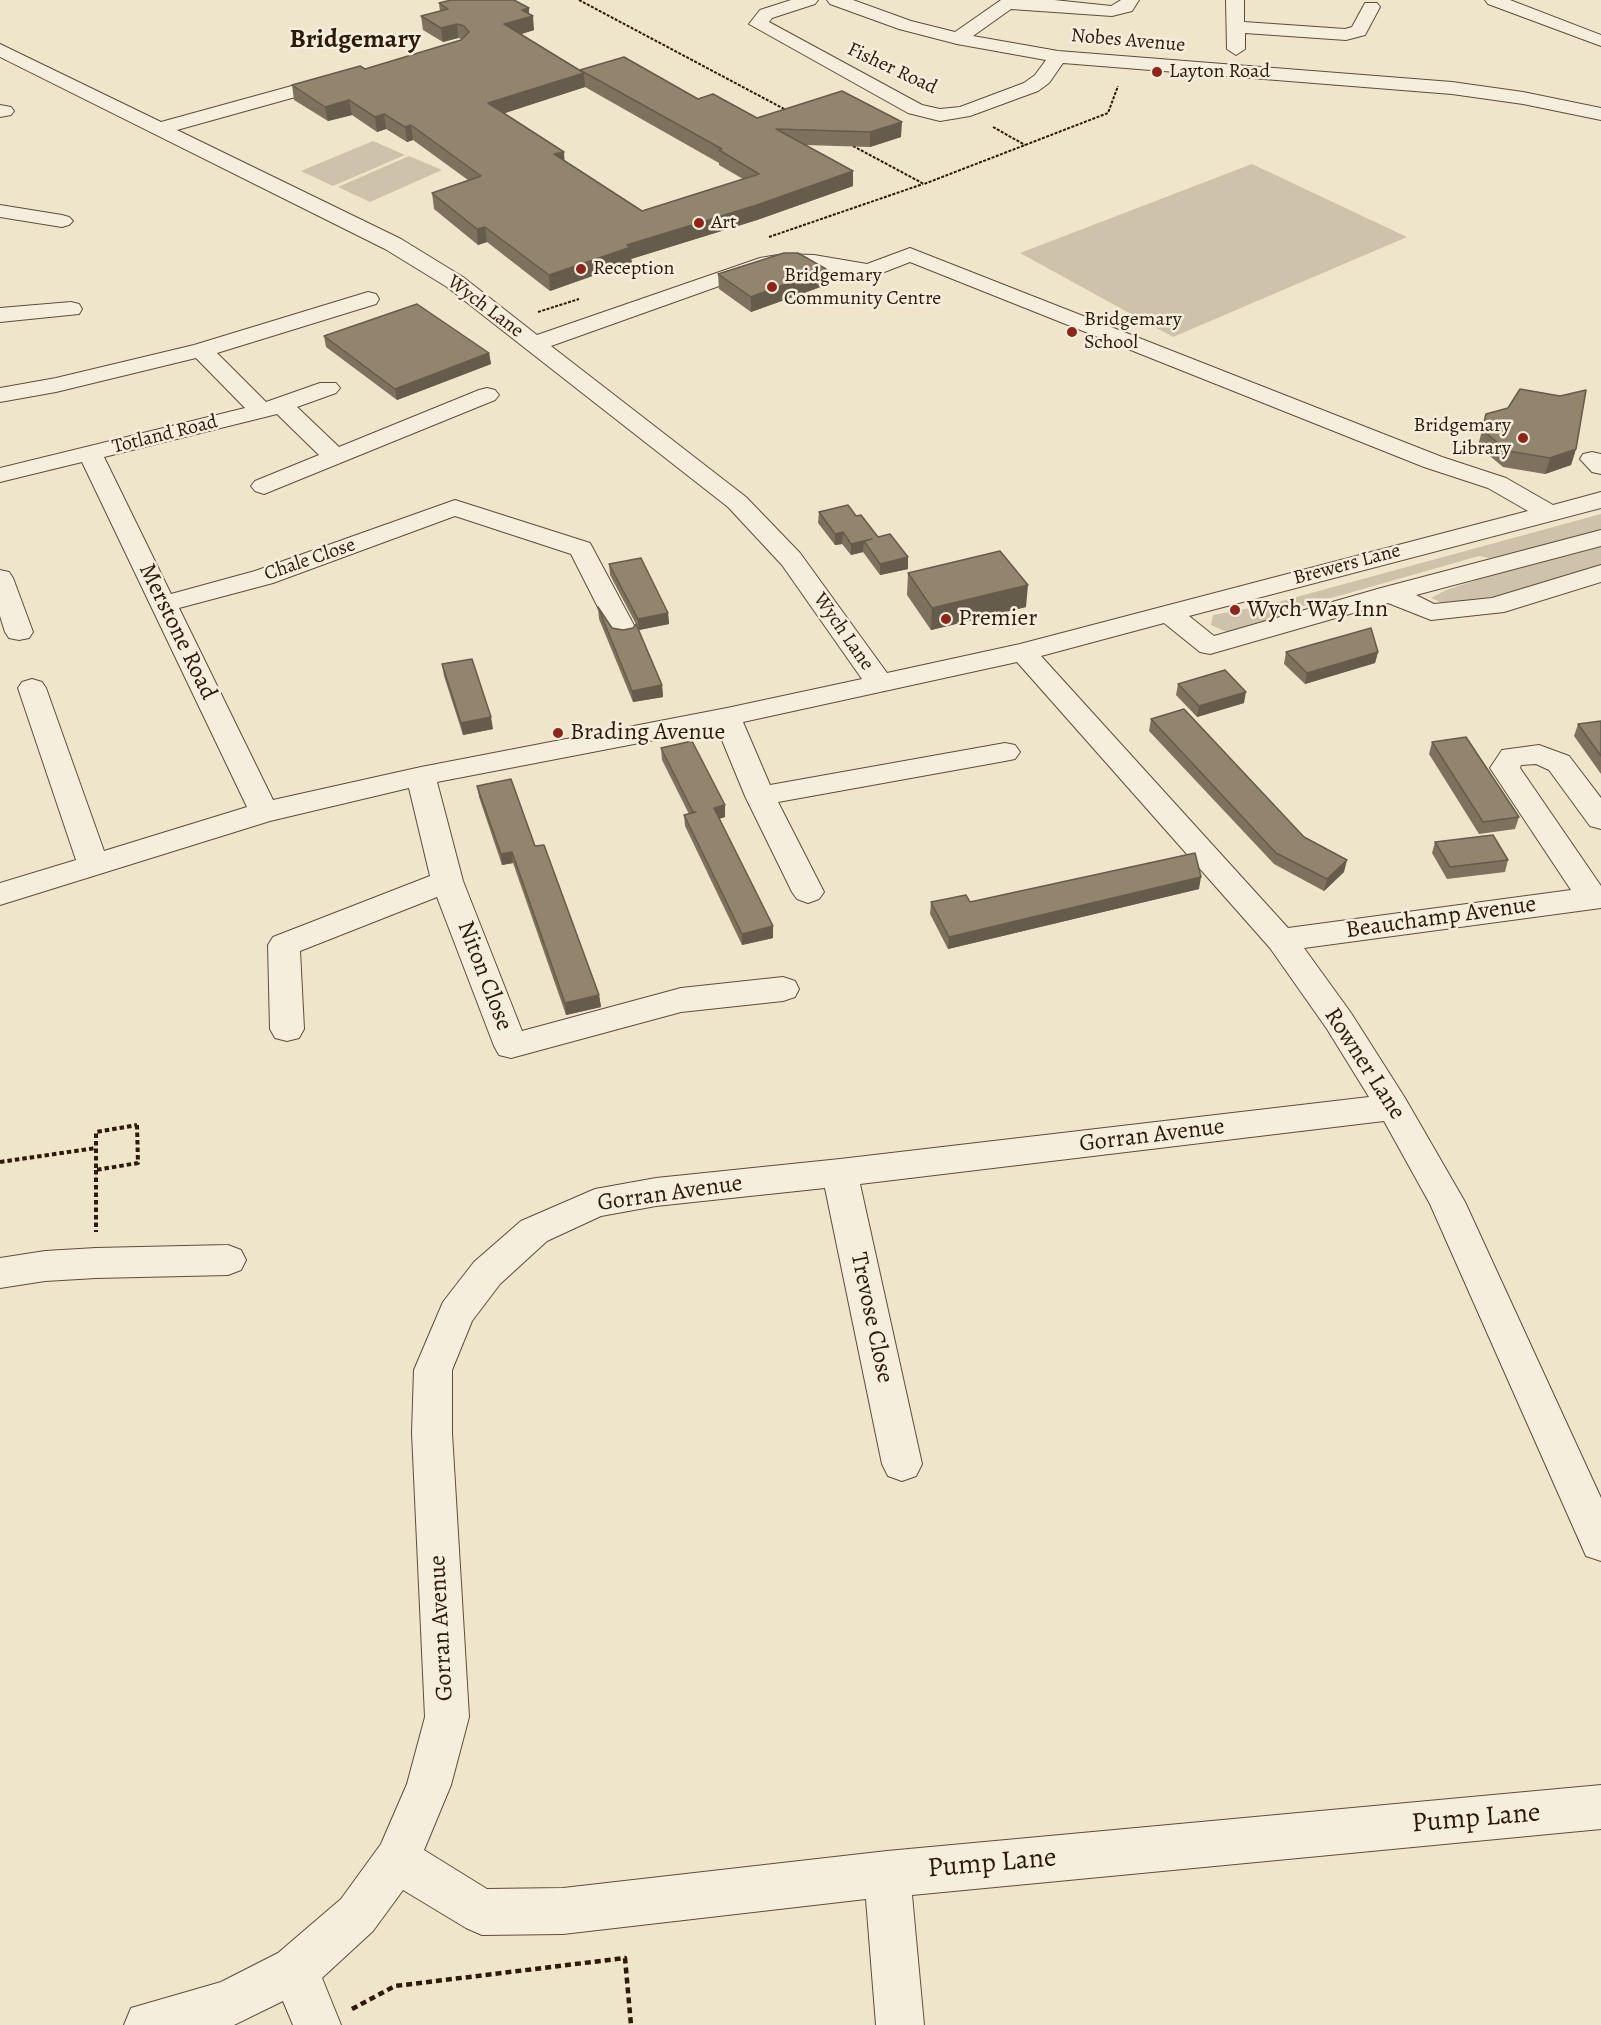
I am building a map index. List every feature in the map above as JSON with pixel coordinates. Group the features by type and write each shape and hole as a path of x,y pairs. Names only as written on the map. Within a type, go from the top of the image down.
{"street":[{"name":"Fisher Road","path":"809,0 766,14 758,24 915,109 940,115 963,112 1031,87 1042,79 1058,57"},
{"name":"Nobes Avenue","path":"836,0 905,25 957,39 1058,57 1452,88 1523,98 1601,114"},
{"path":"957,39 1006,4 1020,2 1112,11 1125,7 1130,0"},
{"path":"1235,0 1235,72"},
{"path":"1494,0 1601,41"},
{"path":"1236,27 1346,35 1359,31 1371,7"},
{"name":"Wych Lane","path":"0,50 393,244 455,282 737,502 791,559 880,684"},
{"path":"157,129 355,75"},
{"path":"0,211 62,221"},
{"path":"534,344 760,264 794,260 869,271 904,252 1433,462 1497,483 1521,495 1546,512"},
{"path":"0,395 56,385 201,350 368,299"},
{"path":"0,315 71,309"},
{"path":"201,350 335,456"},
{"name":"Totland Road","path":"0,475 272,408 328,388"},
{"path":"264,486 487,395"},
{"name":"Merstone Road","path":"90,453 264,812"},
{"name":"Brewers Lane","path":"1023,652 1546,512 1601,500"},
{"name":"Chale Close","path":"163,604 264,577 455,508 581,549 623,631"},
{"path":"1168,613 1210,646 1390,594 1601,538"},
{"path":"1390,594 1431,612 1484,607 1601,573"},
{"path":"0,578 20,632"},
{"path":"0,894 264,812 421,776 727,717 1023,652"},
{"name":"Rowner Lane","path":"1023,652 1281,940 1339,1021 1393,1107 1451,1212 1601,1543"},
{"path":"33,688 93,864"},
{"path":"727,717 760,796 808,892"},
{"path":"760,796 1005,752"},
{"path":"1597,897 1505,768 1512,757 1539,754 1559,763 1601,819"},
{"name":"Niton Close","path":"421,776 447,881 511,1046 681,1000 783,989"},
{"path":"287,1029 284,945 447,881"},
{"name":"Beauchamp Avenue","path":"1281,940 1597,897"},
{"name":"Gorran Avenue","path":"148,2025 227,2004 295,1970 357,1915 397,1860 429,1785 447,1717 432,1433 433,1370 456,1313 487,1273 534,1231 595,1203 656,1192 840,1173 1393,1107"},
{"name":"Trevose Close","path":"840,1173 902,1464"},
{"path":"0,1273 45,1266 96,1263 228,1260"},
{"name":"Pump Lane","path":"397,1860 482,1912 563,1911 886,1874 1601,1807"},
{"path":"886,1874 900,2025"},
{"path":"295,1970 331,2019"}],"path":[{"path":"579,0 610,17"},
{"path":"96,1170 138,1162 137,1125 96,1132 96,1148 96,1170 96,1263"},
{"path":"0,1162 96,1148"},
{"path":"331,2019 395,1986 625,1958 632,2025"}],"shaded area":[{"path":"373,141 405,155 333,186 301,171"},
{"path":"409,156 442,170 370,202 338,187"},
{"path":"1252,164 1407,237 1173,337 1020,253"},
{"path":"1601,514 1601,531 1489,558 1479,556 1289,610 1286,616 1227,632 1211,625 1213,615 1271,604"},
{"path":"1601,547 1601,568 1497,600 1440,602 1431,598 1446,590 1531,563"}],"building":[{"path":"451,0 514,0 529,8 522,10 533,16 504,24 584,73 488,103 564,152 554,154 642,211 759,174 719,150 722,149 580,70 624,57 698,99 713,94 757,118 842,91 902,122 870,132 776,129 853,171 757,205 627,245 631,247 549,275 485,227 477,229 432,193 481,176 411,125 405,127 384,114 375,117 349,100 325,107 292,85 360,66 365,69 461,40 469,32 464,26 457,24 441,28 421,16 448,9 439,3"},
{"path":"784,253 798,253 826,269 751,297 718,274"},
{"path":"417,304 489,353 395,389 324,336"},
{"path":"1520,389 1560,396 1586,390 1576,449 1550,458 1508,451 1482,430 1486,414 1508,408"},
{"path":"848,505 856,516 861,515 878,537 890,534 908,557 880,564 864,541 872,539 851,544 843,532 835,534 819,512"},
{"path":"1000,551 1028,585 932,608 908,573"},
{"path":"641,558 668,613 638,619 609,564"},
{"path":"598,607 612,628 623,630 633,628 636,624 662,685 632,691"},
{"path":"1371,628 1378,652 1307,673 1286,652"},
{"path":"472,659 491,717 461,723 442,664"},
{"path":"1225,670 1246,692 1199,706 1178,684"},
{"path":"1184,709 1304,837 1347,860 1327,879 1276,853 1151,719"},
{"path":"1601,721 1601,756 1578,724"},
{"path":"1466,737 1519,817 1483,822 1432,742"},
{"path":"692,741 725,805 714,808 773,926 742,934 684,815 696,812 693,812 661,748"},
{"path":"511,779 535,846 544,845 599,995 565,1003 512,852 501,854 477,786"},
{"path":"1493,835 1508,860 1450,867 1435,842"},
{"path":"1195,853 1201,877 949,937 931,902 966,895 970,902"}],"place":[{"name":"Layton Road","path":"1157,72"},
{"name":"Art","path":"699,223"},
{"name":"Reception","path":"581,269"},
{"name":"Bridgemary Community Centre","path":"772,287"},
{"name":"Bridgemary School","path":"1072,332"},
{"name":"Bridgemary Library","path":"1523,438"},
{"name":"Wych Way Inn","path":"1235,610"},
{"name":"Premier","path":"946,619"},
{"name":"Brading Avenue","path":"558,733"}],"district":[{"name":"Bridgemary","path":"355,41"}]}
